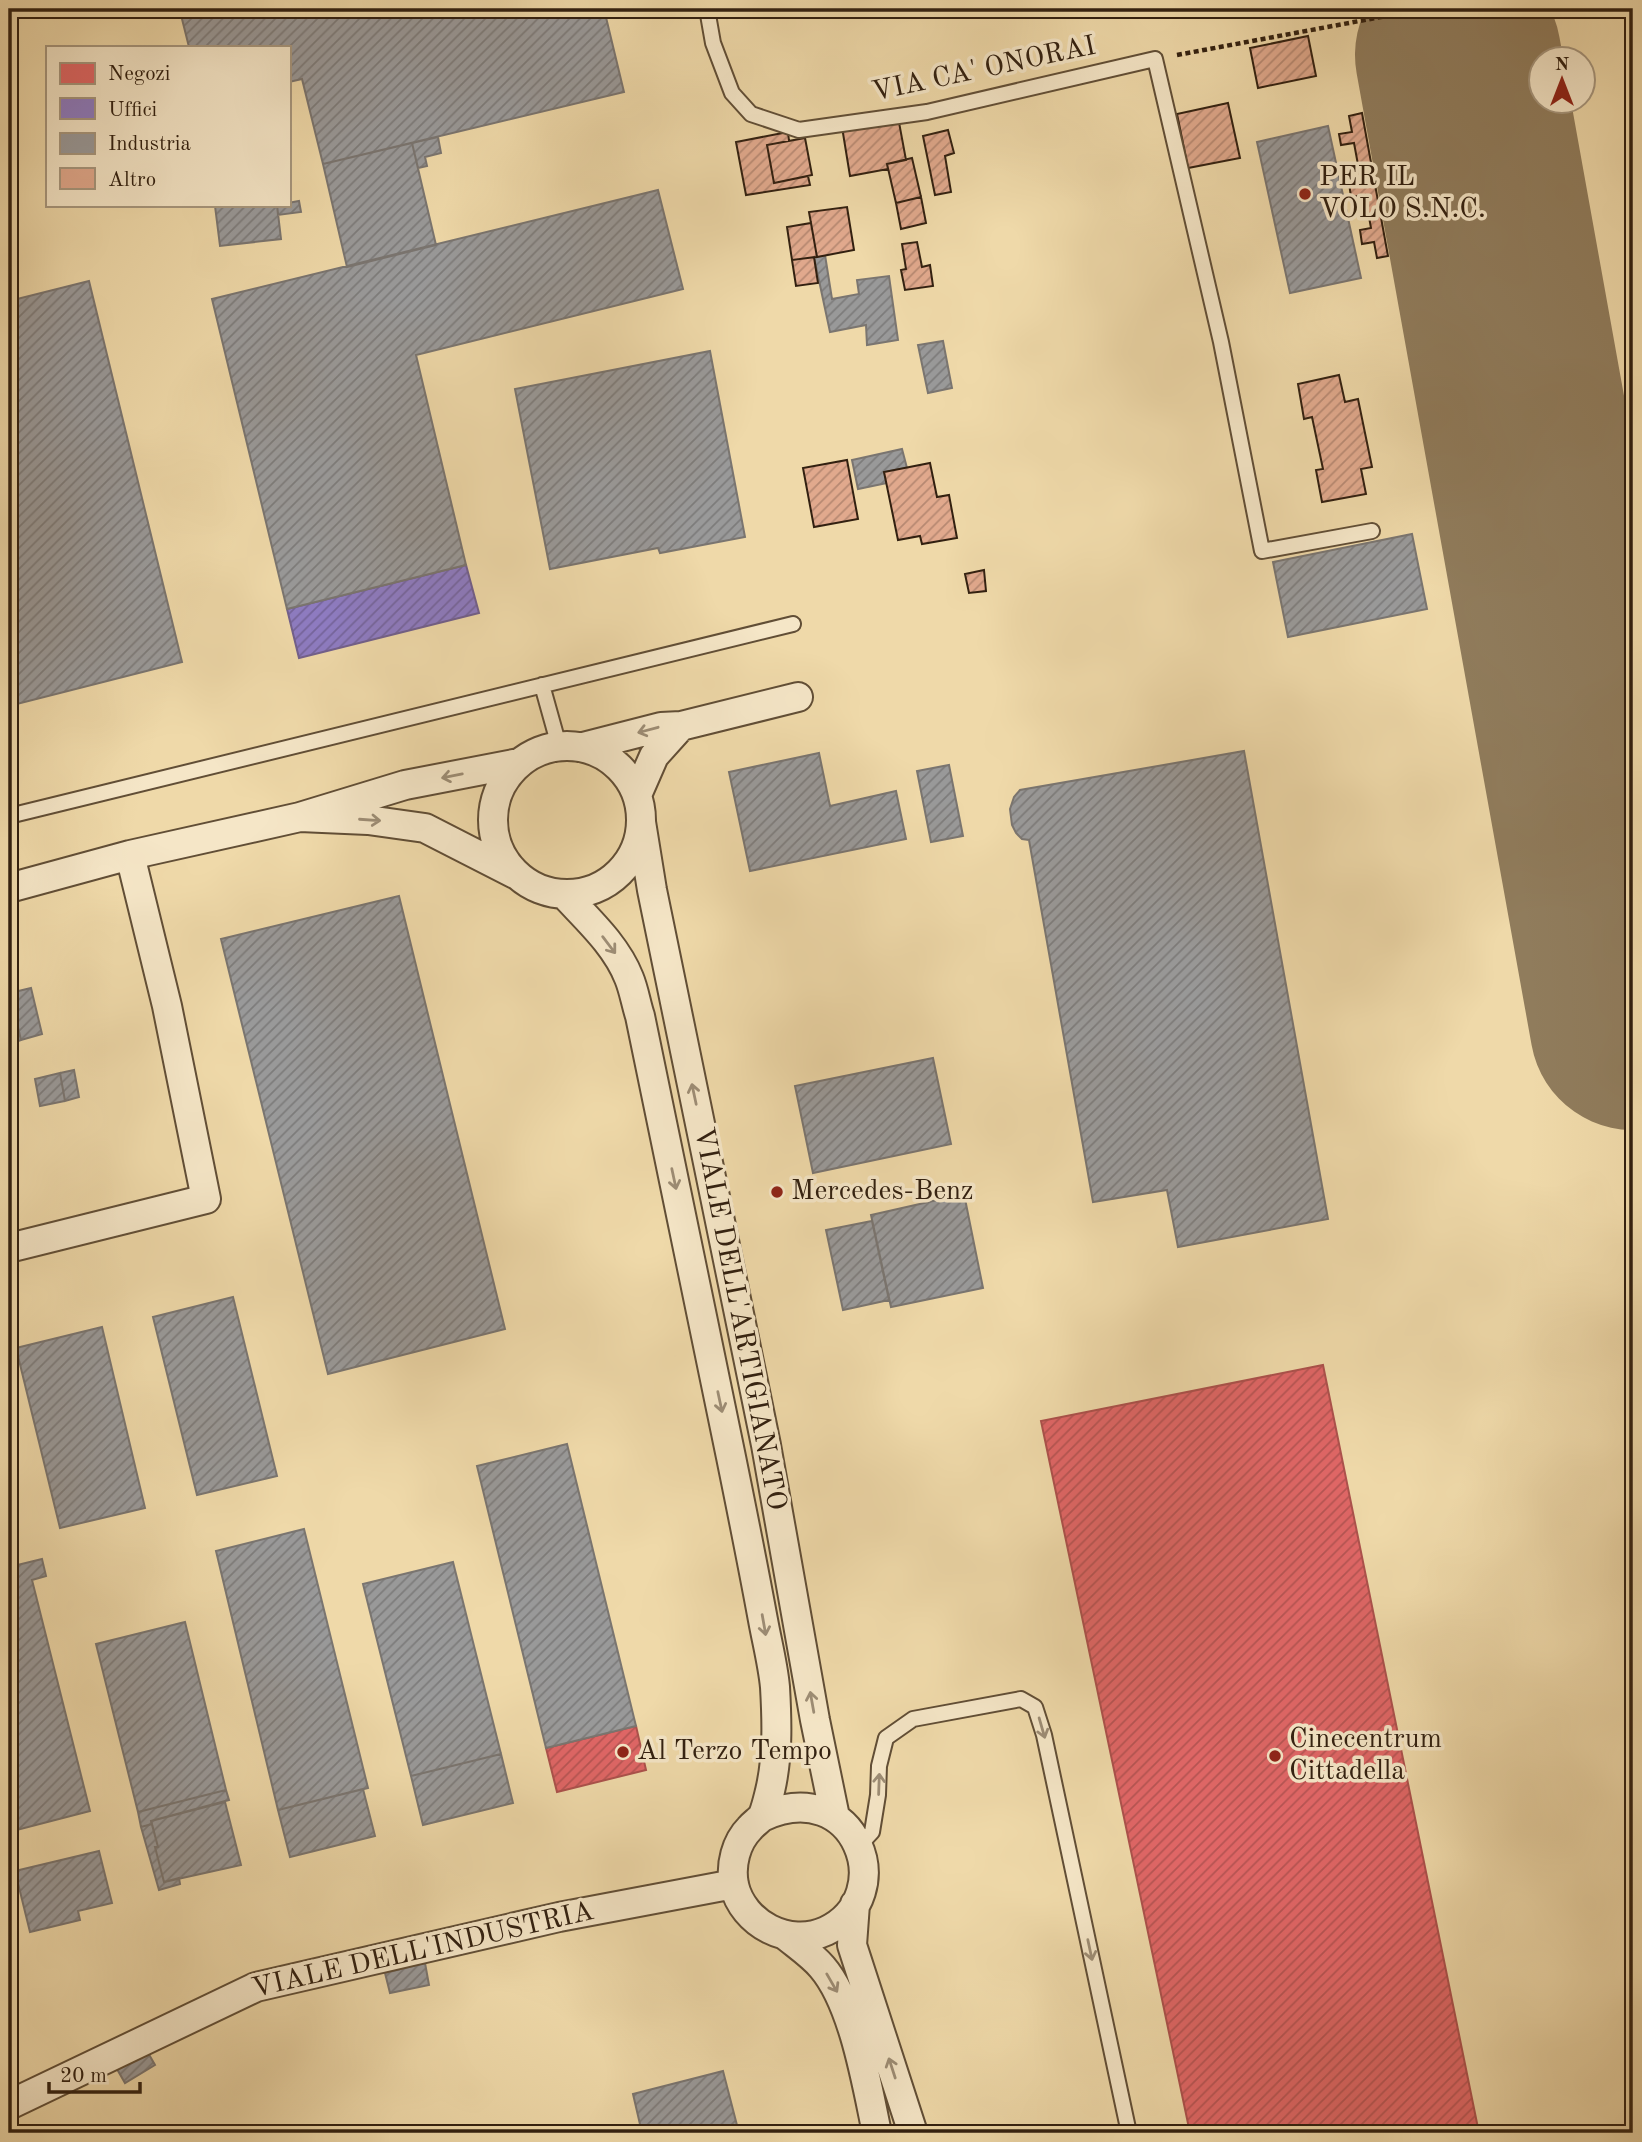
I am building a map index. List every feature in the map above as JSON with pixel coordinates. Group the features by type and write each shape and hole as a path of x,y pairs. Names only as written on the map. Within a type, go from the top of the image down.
{"street":[{"path":"517,875 501,856 493,831 494,806 503,782 519,763 537,751 571,747 661,727 681,726 798,697"},
{"path":"300,817 379,821 425,828 539,889 564,894 587,891 608,881 625,865 637,845 639,809 654,755 681,726"},
{"name":"VIALE DELL'ARTIGIANATO","path":"571,747 606,757 624,773 639,809 655,904 766,1445 835,1817 849,1830 859,1846"},
{"path":"9,888 130,855 300,817 405,785 519,763"},
{"path":"9,1248 206,1199 167,1006 130,855"},
{"name":"VIALE DELL'ARTIGIANATO","path":"564,894 620,960 640,1016 755,1572 775,1683 777,1740 770,1790 762,1817 748,1830 738,1846 733,1865 734,1884"},
{"path":"762,1817 780,1809 799,1806 818,1809 835,1817"},
{"path":"859,1846 864,1866 863,1885 856,1904 852,1945 913,2133"},
{"path":"734,1884 749,1914 761,1925 793,1937 826,1931 843,1920 856,1904"},
{"name":"VIALE DELL'INDUSTRIA","path":"9,2105 256,1987 559,1917 734,1884"},
{"path":"785,1935 823,1968 844,2006 859,2051 877,2133"}],"lane":[{"name":"VIA CA' ONORAI","path":"706,9 713,43 732,93 751,114 799,130 927,112 1155,59"},
{"path":"1155,59 1221,342 1262,551 1372,531"},
{"path":"9,816 793,624"},
{"path":"542,685 571,747"},
{"path":"859,1846 872,1832 879,1766 886,1738 914,1719 1021,1699 1035,1707 1044,1735 1129,2133"}],"path":[{"path":"1155,59 1424,9"}],"building: Negozi":[{"path":"1323,1365 1479,2133 1190,2133 1041,1421"},
{"path":"636,1726 646,1770 557,1792 546,1748"}],"building: Uffici":[{"path":"466,565 479,613 299,658 287,609"}],"building: Industria":[{"path":"604,9 624,92 323,164 302,79 290,82 290,46 189,46 180,11"},
{"name":"PER IL VOLO S.N.C.","path":"1328,126 1361,278 1290,293 1257,142"},
{"path":"438,137 441,153 425,157 427,166 418,168 412,143"},
{"path":"412,143 436,245 347,267 323,164"},
{"path":"658,190 683,289 416,355 466,565 287,609 212,299"},
{"path":"299,201 301,212 278,215 277,206 290,206 290,203"},
{"path":"215,206 277,206 281,239 220,246"},
{"path":"825,255 832,299 859,294 857,280 889,276 898,340 867,345 866,325 830,332 814,257"},
{"path":"89,281 182,662 9,706 9,301"},
{"path":"943,341 952,388 928,393 918,345"},
{"path":"710,351 745,537 660,553 658,548 550,569 515,389"},
{"path":"902,449 907,468 884,472 887,483 858,489 852,460"},
{"path":"1412,534 1427,609 1288,637 1273,562"},
{"path":"1244,751 1328,1219 1178,1247 1167,1190 1093,1202 1029,840 1022,839 1016,833 1010,809 1020,790"},
{"path":"819,753 830,806 896,791 906,839 750,871 729,772"},
{"path":"949,765 963,836 931,842 917,771"},
{"path":"399,896 505,1329 328,1374 221,939"},
{"path":"31,988 42,1034 21,1040 10,993"},
{"path":"9,993 21,1040 9,1044"},
{"path":"933,1058 951,1144 813,1173 795,1086"},
{"path":"74,1070 79,1097 65,1101 60,1073"},
{"path":"60,1073 65,1101 40,1106 35,1079"},
{"path":"964,1194 983,1288 891,1307 871,1215"},
{"path":"872,1221 889,1300 843,1310 826,1230"},
{"path":"233,1297 277,1476 197,1495 153,1317"},
{"path":"102,1327 145,1508 60,1528 16,1348"},
{"path":"567,1444 636,1726 546,1748 477,1466"},
{"path":"304,1529 368,1788 278,1810 216,1551"},
{"path":"42,1559 46,1576 32,1580 90,1811 9,1832 9,1567"},
{"path":"453,1562 501,1754 411,1776 363,1584"},
{"path":"185,1622 226,1790 138,1812 96,1644"},
{"path":"501,1754 513,1803 423,1825 411,1776"},
{"path":"363,1789 375,1836 290,1857 278,1810"},
{"path":"226,1790 229,1800 151,1821 152,1824 141,1827 138,1812"},
{"path":"225,1802 241,1865 164,1882 151,1821"},
{"path":"152,1824 164,1882 179,1878 180,1884 159,1890 141,1827"},
{"path":"99,1851 112,1903 78,1911 80,1920 30,1932 15,1871"},
{"path":"425,1963 429,1985 390,1993 385,1973"},
{"path":"147,2051 155,2065 125,2083 117,2069"},
{"path":"723,2071 739,2133 642,2133 633,2094"}],"building: Altro":[{"path":"1308,36 1316,76 1258,88 1250,48"},
{"path":"1228,103 1240,158 1188,168 1177,114"},
{"path":"1362,113 1388,256 1377,258 1374,242 1362,244 1360,230 1371,228 1365,195 1351,197 1349,183 1361,181 1354,143 1341,145 1339,134 1352,132 1349,116"},
{"path":"898,117 906,160 887,164 888,169 850,176 842,127"},
{"path":"948,130 954,153 945,156 951,192 935,195 923,136"},
{"path":"788,132 789,141 767,145 774,183 808,176 810,185 746,195 736,142"},
{"path":"805,138 812,175 774,183 767,145"},
{"path":"912,158 921,197 896,203 887,164"},
{"path":"921,197 926,223 901,229 896,203"},
{"path":"847,207 854,250 817,257 809,212"},
{"path":"811,223 817,257 792,260 787,227"},
{"path":"917,242 922,267 930,265 933,286 905,290 901,270 906,269 902,244"},
{"path":"814,257 818,283 796,286 792,260"},
{"path":"1339,375 1345,402 1358,399 1372,467 1361,469 1366,494 1322,502 1316,470 1323,469 1312,417 1304,419 1298,384"},
{"path":"847,460 858,519 814,527 803,468"},
{"path":"930,463 937,497 949,495 957,538 922,544 920,536 898,540 884,472"},
{"path":"984,570 986,591 969,593 965,574"}],"runway":[{"path":"1458,55 1633,1027"}],"place":[{"name":"PER IL VOLO S.N.C.","path":"1305,194"},
{"name":"Mercedes-Benz","path":"777,1192"},
{"name":"Al Terzo Tempo","path":"623,1752"},
{"name":"Cinecentrum Cittadella","path":"1275,1756"}]}
